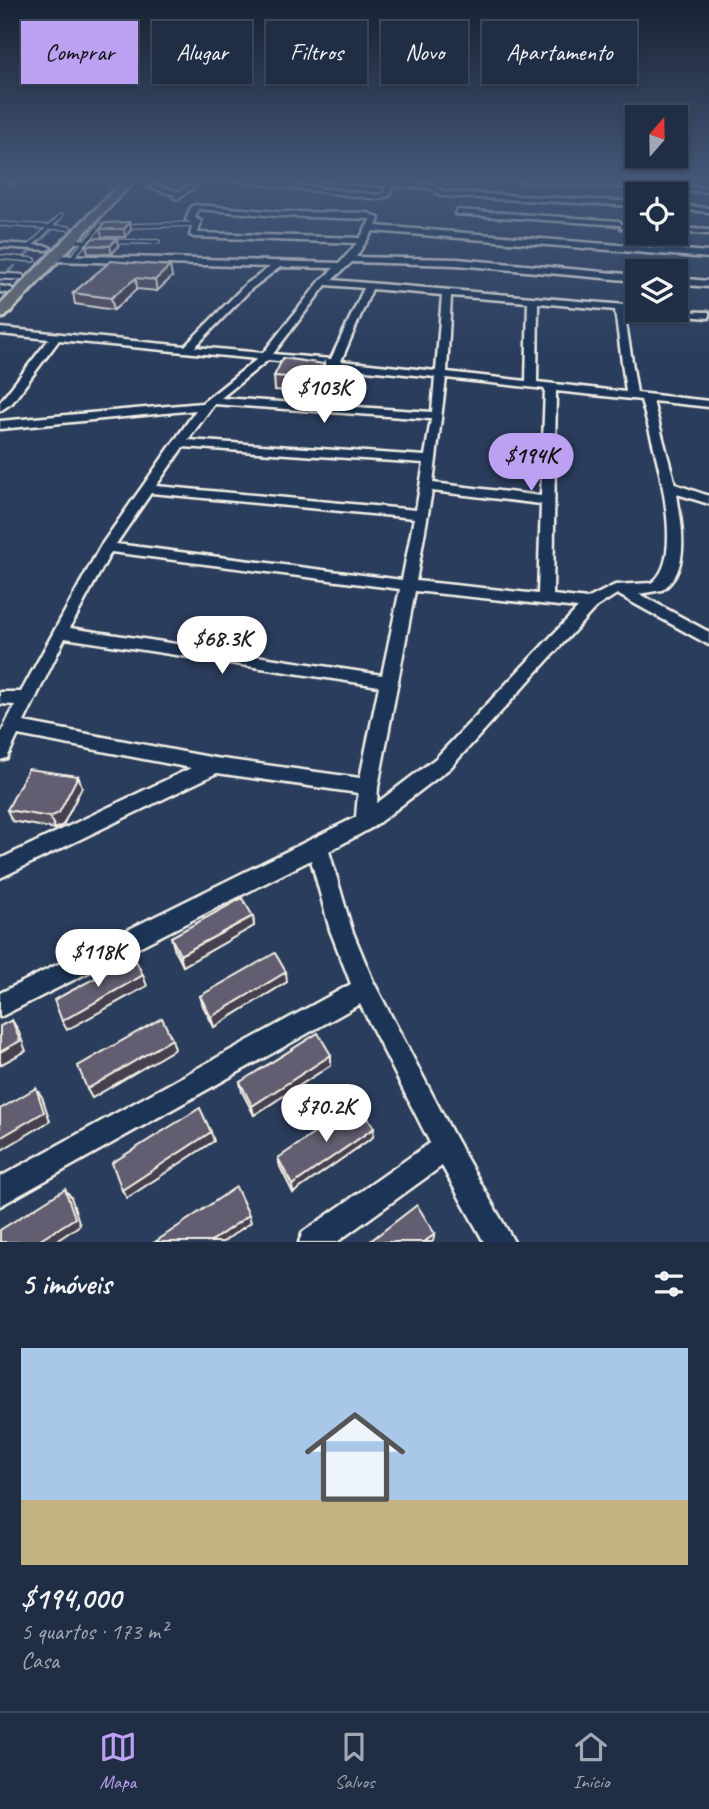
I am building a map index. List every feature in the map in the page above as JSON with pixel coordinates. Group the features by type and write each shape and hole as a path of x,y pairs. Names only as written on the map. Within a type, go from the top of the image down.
{"main road":[{"path":"0,314 67,237"},
{"path":"2,294 21,277 31,254 51,253"}],"street":[{"path":"249,237 362,241"},
{"path":"0,753 60,632 107,547 148,489 209,404 265,357 324,282 346,263 365,237"},
{"path":"481,237 709,255"},
{"path":"626,237 629,249"},
{"path":"0,245 31,254"},
{"path":"51,253 72,257 280,263 445,261 625,277"},
{"path":"187,349 248,287 280,263"},
{"path":"324,282 625,308"},
{"path":"688,282 709,284"},
{"path":"335,363 369,286"},
{"path":"366,821 368,787 422,515 441,375 447,294"},
{"path":"531,384 533,301"},
{"path":"620,308 632,395"},
{"path":"688,313 709,315"},
{"path":"0,331 335,363 709,404"},
{"path":"0,408 57,335"},
{"path":"545,600 551,386"},
{"path":"0,1005 366,821 443,763 590,604 619,589 655,588 663,583 676,558 670,487 646,397"},
{"path":"0,425 209,404 436,416"},
{"path":"181,443 430,460"},
{"path":"426,486 548,501"},
{"path":"670,487 709,500"},
{"path":"148,489 422,515"},
{"path":"107,547 406,585 590,604"},
{"path":"619,589 709,639"},
{"path":"60,632 390,682"},
{"path":"0,698 26,699"},
{"path":"12,727 215,765 368,787"},
{"path":"0,869 215,765"},
{"path":"318,846 341,930 365,989 446,1147 500,1242"},
{"path":"0,1192 365,989"},
{"path":"313,1242 446,1147"}],"lane":[{"path":"0,257 31,254 43,237"},
{"path":"77,237 86,241 158,242"},
{"path":"72,257 90,237"},
{"path":"0,276 21,277"}],"building":[{"path":"93,238 117,238 110,246 86,245"},
{"path":"111,261 170,266 155,280 136,278 111,298 73,293"},
{"path":"283,358 324,364 317,379 274,376"},
{"path":"28,769 78,776 59,813 50,817 7,810"},
{"path":"242,898 253,916 180,955 171,937"},
{"path":"275,953 286,972 211,1017 200,996"},
{"path":"134,957 143,975 62,1021 54,1000"},
{"path":"162,1018 172,1039 87,1089 78,1066"},
{"path":"12,1020 20,1041 0,1052 0,1026"},
{"path":"318,1033 331,1055 252,1106 240,1082"},
{"path":"36,1088 44,1112 0,1138 0,1109"},
{"path":"359,1103 374,1128 292,1185 278,1158"},
{"path":"200,1108 211,1132 122,1190 112,1163"},
{"path":"236,1187 249,1215 210,1242 155,1242"},
{"path":"65,1189 75,1218 37,1242 0,1242 0,1230"},
{"path":"417,1205 435,1234 424,1242 369,1242"}],"waterway":[{"path":"37,244 45,237"},
{"path":"22,259 30,251"},
{"path":"52,269 62,259"},
{"path":"9,271 15,266"},
{"path":"20,302 52,269"}]}
